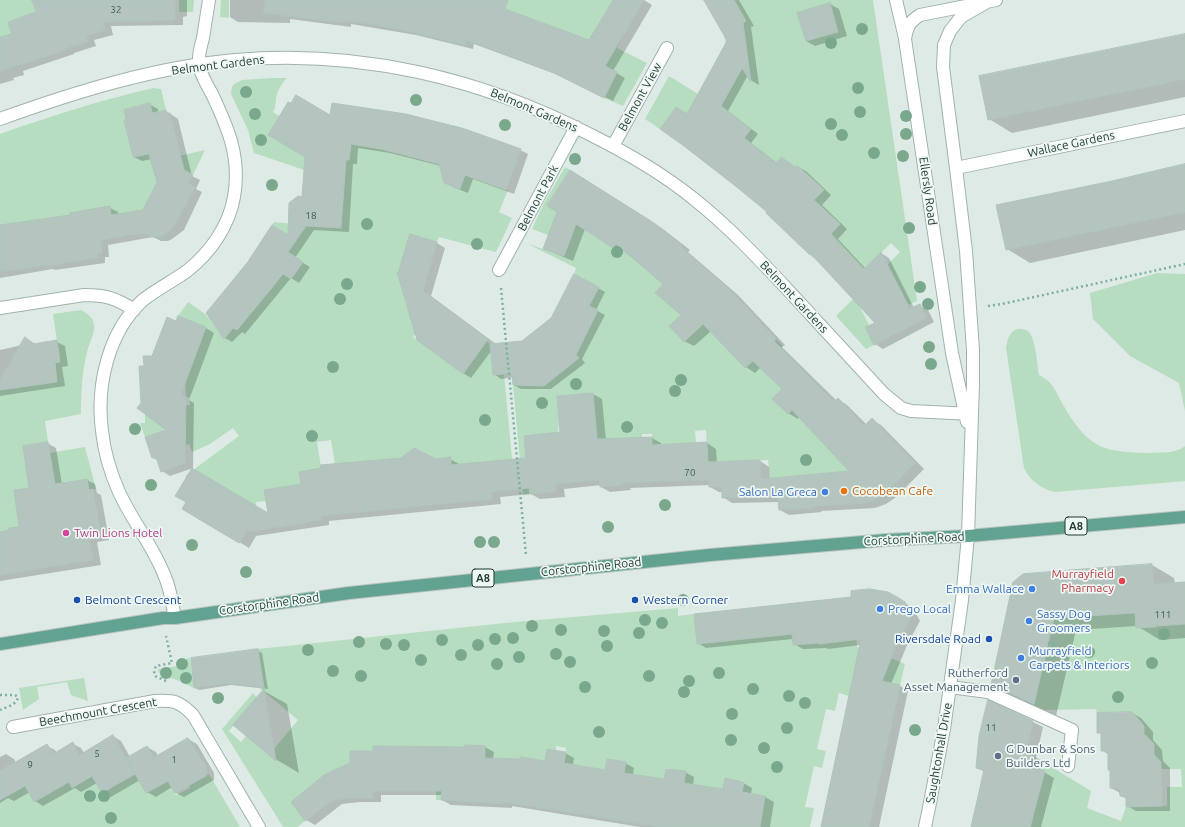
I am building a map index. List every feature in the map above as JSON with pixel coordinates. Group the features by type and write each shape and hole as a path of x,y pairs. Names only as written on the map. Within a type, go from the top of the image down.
{"main road":[{"name":"Corstorphine Road","path":"0,644 163,618 175,618 348,593 710,555 886,540 968,536 1185,517"}],"street":[{"path":"175,618 166,577 118,491 102,433 101,402 105,370 115,340 124,323 134,310 149,296 186,272 206,253 223,230 232,209 236,165 232,145 222,115 199,65 209,0"},
{"path":"896,0 905,40"},
{"name":"Ellersly Road","path":"969,414 952,353 905,40 907,29 912,20 920,15 992,1"},
{"name":"Ellersly Road","path":"968,536 971,476 969,414 973,357 966,251 943,67 944,46 950,31 962,17 992,1"},
{"name":"Belmont View","path":"613,146 667,48"},
{"name":"Belmont Gardens","path":"0,119 67,96 112,83 174,69 240,60 293,58 336,60 383,65 442,77 476,87 517,101 576,127 613,146 674,183 710,212 748,248 896,405 911,411 969,414"},
{"name":"Wallace Gardens","path":"956,168 1185,120"},
{"name":"Belmont Park","path":"499,270 576,127"},
{"path":"0,308 84,295 96,295 119,301 134,310"},
{"name":"Saughtonhall Drive","path":"925,827 937,770 950,687 962,600 968,536"},
{"path":"950,687 988,692 1072,730 1068,766"},
{"name":"Beechmount Crescent","path":"13,727 155,701 168,700 178,703"},
{"path":"178,703 193,715 259,827"}],"path":[{"path":"970,308 1002,304 1185,264"},
{"path":"499,270 528,574"},
{"path":"163,618 172,663 156,666 154,674 157,677 182,687 183,692 178,703"},
{"path":"1048,643 1056,646 1053,658"},
{"path":"0,695 15,695 18,697 16,702 0,710"}],"green space":[{"path":"0,0 32,0 36,12 8,22 22,64 15,66 0,37"},
{"path":"179,0 194,0 193,12 179,12"},
{"path":"221,0 229,0 229,18 220,17"},
{"path":"508,0 613,0 597,26 621,40 617,48 647,63 623,106 604,98 617,72 599,63 561,76 547,70 562,30 504,9"},
{"path":"734,0 873,0 917,301 908,305 900,289 861,309 869,325 865,327 874,345 866,349 836,316 900,252 891,243 864,269 822,265 810,255 840,224 814,200 824,190 808,175 798,185 757,204 789,163 781,157 776,163 744,138 751,129 734,116 692,118 676,107 660,129 645,119 669,76 698,94 725,99 742,69 725,59 747,52 746,40 726,43 723,34 746,21"},
{"path":"287,78 278,90 273,112 279,116 268,135 314,162 340,159 349,160 352,134 358,135 357,145 386,150 403,142 401,154 431,162 453,125 462,128 443,183 460,189 465,175 508,190 499,212 512,218 496,252 439,237 437,242 410,234 424,290 404,296 407,308 428,302 435,307 413,337 463,374 487,341 490,344 493,375 504,374 515,490 508,490 452,470 450,458 424,464 423,452 418,450 413,450 407,454 408,466 337,477 331,440 317,442 324,487 301,484 264,490 266,501 256,502 256,507 198,484 185,476 239,436 233,428 210,444 192,452 189,444 182,446 175,426 145,437 140,423 145,423 145,414 186,408 186,405 190,405 189,397 186,397 185,375 193,362 206,327 178,316 188,302 205,314 224,339 233,328 237,330 274,286 247,263 253,254 291,279 302,262 288,252 296,241 272,225 274,222 321,227 303,185 304,170 254,153 248,130 231,94 234,84 242,80"},
{"path":"153,88 161,89 166,110 152,113 149,103 124,110 126,119 124,120 133,157 149,154 152,162 205,150 193,175 162,171 133,230 135,235 121,237 118,214 111,215 110,207 70,213 72,224 58,245 54,217 0,225 0,134 76,109"},
{"path":"565,167 570,170 547,206 613,247 636,212 652,223 673,271 655,293 671,306 687,288 677,335 684,342 703,324 745,368 776,339 783,346 781,348 782,389 772,399 788,414 817,385 821,389 795,413 850,471 770,478 768,460 708,464 706,430 695,431 696,443 652,445 652,434 642,434 642,437 630,438 598,448 593,393 557,396 559,422 555,453 524,436 530,494 523,495 513,385 544,385 566,342 589,329 598,310 589,306 599,287 574,274 576,268 528,244 564,256 569,243 532,229 544,203"},
{"path":"1157,273 1185,274 1185,411 1179,383 1130,356 1093,319 1090,293"},
{"path":"81,310 91,318 94,328 84,367 81,414 45,421 48,442 23,446 25,457 85,447 96,489 89,490 87,479 63,482 69,517 46,485 14,490 19,527 9,528 9,530 0,532 0,390 57,381 55,363 60,362 53,314"},
{"path":"1017,329 1029,332 1035,346 1039,375 1048,380 1074,422 1088,438 1100,446 1117,451 1149,453 1168,452 1181,449 1185,446 1185,481 1055,492 1037,484 1029,477 1024,468 1006,348 1010,334"},
{"path":"784,605 817,632 819,644 839,642 838,630 855,628 857,647 866,647 905,664 900,685 854,675 849,696 839,693 835,711 826,709 817,749 826,751 822,768 814,766 805,807 814,808 810,827 760,827 765,796 742,792 744,781 725,778 723,789 684,783 675,770 666,768 664,779 624,773 626,762 607,759 605,770 564,763 566,748 556,746 556,750 547,749 545,761 521,757 521,759 485,758 485,746 465,745 464,756 444,755 441,800 436,800 436,746 373,746 373,751 351,751 350,763 306,790 291,802 305,821 297,827 283,827 222,729 253,693 257,698 229,731 241,742 246,736 269,755 298,720 250,680 258,649 515,622 678,608 678,616 694,614 697,644 731,641 728,611 749,608 752,638 786,635"},
{"path":"1135,612 1156,625 1185,624 1185,827 1014,827 1017,818 1031,826 1034,813 1020,804 1032,755 1091,791 1087,808 1121,821 1126,807 1167,806 1167,787 1182,787 1181,769 1161,769 1161,762 1154,754 1154,744 1146,735 1138,735 1138,732 1144,732 1144,726 1137,717 1129,717 1129,712 1097,713 1096,709 1045,710 991,686 1036,694 1054,618"},
{"path":"190,658 194,688 159,673 158,669 178,666 177,661"},
{"path":"84,678 88,701 71,695 67,682 37,687 39,699 23,710 19,688"},
{"path":"135,773 168,781 176,795 190,788 189,785 209,774 240,827 0,827 0,788 5,797 25,786 34,802 67,779 72,787 92,776 102,793"}],"building":[{"path":"32,0 175,0 175,20 103,22 105,30 86,36 88,42 0,71 0,37 12,34 8,22 36,12"},
{"path":"265,0 508,0 505,9 589,40 613,0 644,0 605,66 617,72 604,98 554,73 466,40 465,45 375,25 343,20 343,23 264,13"},
{"path":"704,0 734,0 746,21 743,23 751,82 742,68 721,106 751,129 744,138 776,163 781,157 795,167 798,166 824,190 814,200 840,224 831,234 864,269 881,252 908,305 907,310 920,304 926,318 874,345 865,327 875,323 811,254 810,255 766,213 767,212 684,146 660,129 676,107 687,114 727,41"},
{"path":"830,3 838,32 806,41 797,13"},
{"path":"1185,34 1185,79 988,120 979,76"},
{"path":"296,95 330,115 332,103 406,114 465,129 521,149 506,190 465,175 460,189 444,183 439,164 381,149 351,144 349,160 346,160 341,228 306,226 288,252 303,262 291,279 283,274 237,330 233,328 224,339 206,313 247,263 272,225 288,235 289,203 298,196 302,197 305,157 268,135 288,102 291,103"},
{"path":"150,103 152,113 166,110 167,114 170,113 184,170 193,175 188,183 195,187 175,225 164,235 160,236 152,237 144,233 100,240 102,253 97,253 98,258 0,272 0,225 70,215 70,213 110,206 111,215 143,210 157,182 149,154 133,157 124,120 126,119 124,110"},
{"path":"1185,164 1185,212 1006,250 996,205"},
{"path":"570,170 654,223 681,244 680,246 729,289 776,339 774,341 834,402 838,398 864,426 872,418 915,463 886,493 874,500 865,503 813,506 813,508 779,510 778,497 722,498 722,487 709,487 709,480 622,483 622,485 600,487 599,480 555,484 556,492 530,494 529,488 491,492 492,499 320,516 321,520 247,532 239,543 182,509 186,502 175,496 192,468 268,513 264,490 301,484 299,472 321,468 320,465 401,458 414,448 436,459 451,457 451,465 526,458 524,436 560,432 557,396 593,393 597,439 652,437 652,445 707,442 708,462 760,460 761,479 849,471 792,410 788,414 772,399 782,389 753,361 745,368 703,324 684,342 669,326 681,315 655,293 663,284 616,244 613,248 576,224 564,256 543,249 557,212 547,206"},
{"path":"410,234 437,242 423,291 488,339 463,374 417,340 397,272 398,273"},
{"path":"574,274 599,287 589,306 598,310 576,355 579,358 544,386 513,385 512,373 493,375 490,344 522,341 551,318"},
{"path":"178,316 206,327 180,397 186,397 185,463 161,472 156,457 152,458 145,437 166,430 137,408 141,403 139,366 144,366 143,356 152,356 167,317 176,321"},
{"path":"25,337 33,344 57,340 60,362 55,363 57,382 0,390 0,380"},
{"path":"48,442 55,484 87,479 89,490 93,489 101,536 89,538 93,560 0,575 0,532 9,530 9,528 19,527 14,490 29,488 23,446"},
{"path":"1152,564 1154,584 1185,582 1185,624 1136,628 1135,613 1054,618 1034,704 991,685 1013,582 1023,574"},
{"path":"870,589 888,592 905,602 912,616 899,638 882,681 900,685 869,827 821,827 861,639 819,644 793,645 792,634 697,644 694,614 851,597 851,591"},
{"path":"258,649 264,688 226,683 194,688 191,658"},
{"path":"264,689 276,761 233,725"},
{"path":"988,700 1033,721 1026,752 1032,755 1029,767 1045,771 1030,827 971,827 984,770 976,768 979,736"},
{"path":"1132,712 1144,726 1144,734 1154,744 1154,755 1161,762 1162,806 1126,807 1126,796 1120,796 1119,788 1110,788 1108,751 1101,751 1101,733 1097,733 1097,713"},
{"path":"113,735 135,774 102,793 92,776 72,788 69,782 34,802 25,786 0,800 0,771 47,744 53,754 73,742 79,755"},
{"path":"188,738 206,767 206,776 175,793 168,781 146,793 126,758 147,746 154,757"},
{"path":"465,745 485,746 485,758 520,759 521,757 545,761 547,749 566,752 564,763 605,770 607,759 626,762 624,773 664,779 666,769 686,771 684,783 723,789 725,778 744,782 742,792 765,796 760,827 659,827 504,802 503,804 441,800 442,791 373,791 373,798 333,800 305,821 291,802 324,775 350,763 350,751 373,751 373,746 465,747"}],"place":[{"name":"Cocobean Cafe","path":"844,491"},
{"name":"Salon La Greca","path":"825,492"},
{"name":"Twin Lions Hotel","path":"66,533"},
{"name":"Murrayfield Pharmacy","path":"1122,581"},
{"name":"Emma Wallace","path":"1032,589"},
{"name":"Belmont Crescent","path":"77,600"},
{"name":"Western Corner","path":"635,600"},
{"name":"Prego Local","path":"880,609"},
{"name":"Sassy Dog Groomers","path":"1029,621"},
{"name":"Riversdale Road","path":"989,639"},
{"name":"Murrayfield Carpets & Interiors","path":"1021,658"},
{"name":"Rutherford Asset Management","path":"1016,680"},
{"name":"G Dunbar & Sons Builders Ltd","path":"998,756"}]}
